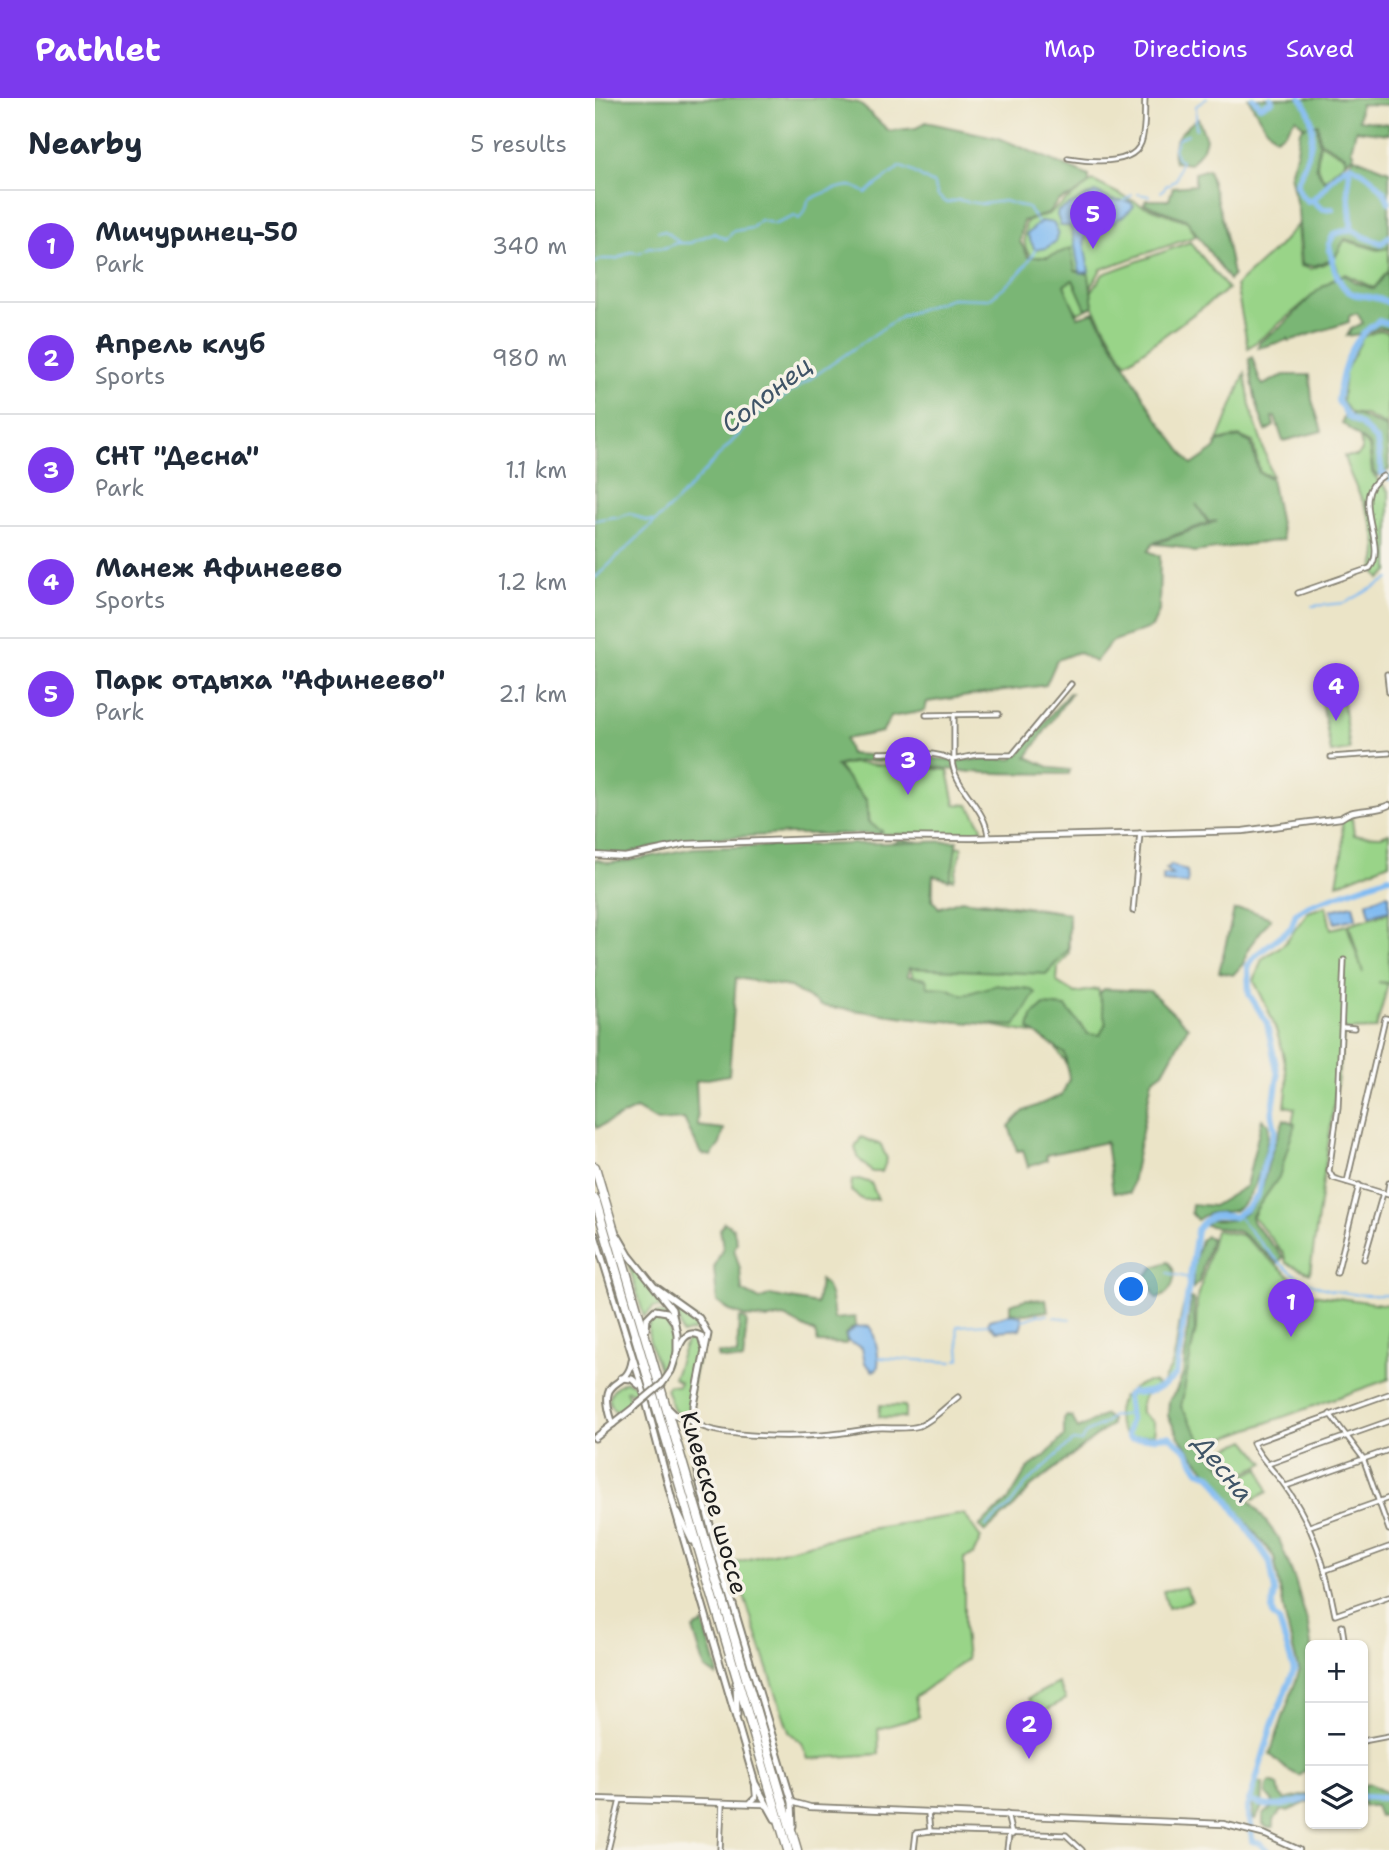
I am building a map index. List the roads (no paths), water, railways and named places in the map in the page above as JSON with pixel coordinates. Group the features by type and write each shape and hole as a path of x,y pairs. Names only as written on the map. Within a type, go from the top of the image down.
{"highway":[{"name":"Киевское шоссе","path":"595,1167 797,1850"},
{"name":"Киевское шоссе","path":"595,1199 787,1846"}],"main road":[{"path":"611,1224 629,1255 672,1310 677,1354"},
{"path":"595,1235 643,1391 755,1783 771,1809 787,1846"},
{"path":"657,1288 703,1323 708,1338 696,1388 693,1422 697,1467 710,1529 792,1802 797,1850"},
{"path":"647,1343 646,1325 653,1311 667,1312 675,1326"},
{"path":"596,1437 662,1384 671,1371 684,1338 694,1333 704,1340 703,1355"},
{"path":"613,1424 605,1393 611,1384 630,1369 632,1357"},
{"path":"621,1378 635,1380 643,1391"},
{"path":"663,1400 673,1415 693,1422"},
{"path":"608,1412 619,1414 637,1405"},
{"path":"596,1437 605,1426 608,1412"},
{"path":"673,1503 701,1561"},
{"path":"733,1666 740,1735"}],"street":[{"path":"1068,158 1103,162 1123,158 1138,148 1142,141 1145,98"},
{"path":"1298,593 1370,568 1374,564 1376,554 1367,509 1373,484 1383,476"},
{"path":"1387,674 1389,692"},
{"path":"879,753 953,759 977,755 1012,755 1071,684"},
{"path":"926,715 999,714"},
{"path":"954,715 955,774 986,824 988,837"},
{"path":"1331,757 1389,754"},
{"path":"595,855 625,857 686,844 873,837 988,837 1263,829 1341,818 1350,812 1380,810 1389,805"},
{"path":"1133,911 1140,833"},
{"path":"1344,960 1338,1107 1329,1171 1333,1178 1386,1194"},
{"path":"1347,1182 1385,1018 1389,1019"},
{"path":"1343,1027 1354,1028"},
{"path":"1364,1259 1389,1183"},
{"path":"1337,1273 1359,1185"},
{"path":"1389,1394 1255,1441 1253,1445 1286,1486 1310,1526 1326,1570 1335,1615 1389,1596"},
{"path":"693,1422 706,1428 767,1435 831,1434 874,1428 913,1427 922,1425 958,1397"},
{"path":"1330,1414 1363,1458 1389,1530"},
{"path":"1268,1464 1389,1421"},
{"path":"1286,1486 1389,1450"},
{"path":"1310,1526 1389,1498"},
{"path":"1326,1570 1389,1547"},
{"path":"1342,1626 1344,1640"},
{"path":"1368,1740 1389,1736"},
{"path":"746,1804 756,1797 755,1783"},
{"path":"595,1799 763,1804 771,1809"},
{"path":"608,1850 620,1800"},
{"path":"792,1802 810,1807 1218,1824 1266,1835 1299,1850"},
{"path":"720,1850 722,1803"},
{"path":"793,1822 793,1815 797,1810 810,1807"},
{"path":"927,1811 930,1831"},
{"path":"1006,1814 1010,1834 1007,1850"},
{"path":"914,1850 916,1833 930,1831 1066,1835 1082,1850"}],"water":[{"path":"1095,192 1111,200 1130,202 1134,206 1112,223 1087,235 1084,241 1089,272 1081,273 1070,226 1061,226 1057,215 1058,211"},
{"path":"1041,221 1054,223 1058,232 1055,242 1046,248 1035,250 1027,234"},
{"path":"1171,865 1187,871 1188,884 1163,882 1163,875 1172,875 1166,869"},
{"path":"1389,895 1389,910 1370,915 1367,902"},
{"path":"1353,905 1356,918 1335,923 1331,910"},
{"path":"1009,1314 1021,1316 1020,1329 996,1331 988,1324 989,1320"},
{"path":"869,1326 878,1353 877,1369 873,1371 865,1363 862,1348 850,1343 846,1335 856,1327"}],"waterway":[{"name":"Солонец","path":"1196,129 1196,106 1207,98"},
{"name":"Десна","path":"1253,98 1260,106 1272,101 1271,98"},
{"name":"Десна","path":"1301,98 1311,119 1312,130 1309,152 1296,184 1301,195 1308,201 1314,198 1338,173 1351,165 1373,180 1389,202"},
{"name":"Солонец","path":"1161,192 1176,180 1181,160 1177,158 1174,148 1178,139 1188,134"},
{"path":"595,263 602,259 616,259 630,252 639,253 649,247 664,248 676,243 690,243 713,233 726,239 734,231 752,228 760,220 775,224 795,216 799,219 808,201 846,186 866,193 899,167 934,184 938,196 947,203 958,200 982,204 1004,201 1028,208 1038,223"},
{"path":"1343,168 1350,173 1348,187 1351,229"},
{"name":"Солонец","path":"1138,194 1149,196"},
{"name":"Солонец","path":"1123,202 1132,195"},
{"name":"Десна","path":"1313,199 1321,208 1332,209"},
{"name":"Десна","path":"1389,237 1381,243 1351,229 1334,234 1329,244 1337,274 1345,288 1357,295 1378,298 1389,303"},
{"path":"658,231 665,231 679,242"},
{"name":"Солонец","path":"595,578 677,501 755,417 901,316 951,298 989,299 1021,271 1035,250"},
{"name":"Десна","path":"1389,324 1379,321 1369,328 1355,345 1345,367 1338,401 1348,417 1361,425 1377,441 1382,473 1389,478"},
{"path":"595,520 617,518 630,513 646,521 653,521"},
{"path":"1312,606 1345,603 1389,579"},
{"name":"Десна","path":"1267,1850 1260,1843 1252,1841 1247,1811 1272,1725 1294,1670 1279,1621 1273,1616 1275,1592 1270,1562 1211,1475 1199,1471 1186,1450 1169,1436 1130,1439 1127,1435 1130,1420 1127,1396 1131,1392 1144,1393 1156,1389 1176,1374 1197,1230 1205,1220 1213,1216 1234,1217 1247,1208 1258,1195 1275,1130 1272,1115 1278,1076 1267,1023 1249,994 1248,966 1256,955 1291,928 1296,913 1309,905 1389,877"},
{"path":"1237,1215 1278,1261 1304,1280 1340,1292 1389,1295"},
{"path":"1168,1273 1189,1278"},
{"path":"1023,1320 1048,1315"},
{"path":"1054,1317 1070,1319"},
{"path":"957,1360 960,1359 957,1326 988,1324"},
{"path":"879,1358 952,1362"},
{"path":"986,1526 1009,1507 1026,1484 1073,1441 1081,1442 1086,1433 1104,1424 1112,1416 1129,1414"},
{"path":"1368,1797 1386,1798"},
{"path":"1249,1800 1273,1806 1305,1800"}],"place":[{"name":"Парк отдыха \"Афинеево\"","path":"1093,249"},
{"name":"Манеж Афинеево","path":"1336,721"},
{"name":"СНТ \"Десна\"","path":"908,795"},
{"name":"Мичуринец-50","path":"1291,1337"},
{"name":"Апрель клуб","path":"1029,1759"}]}
